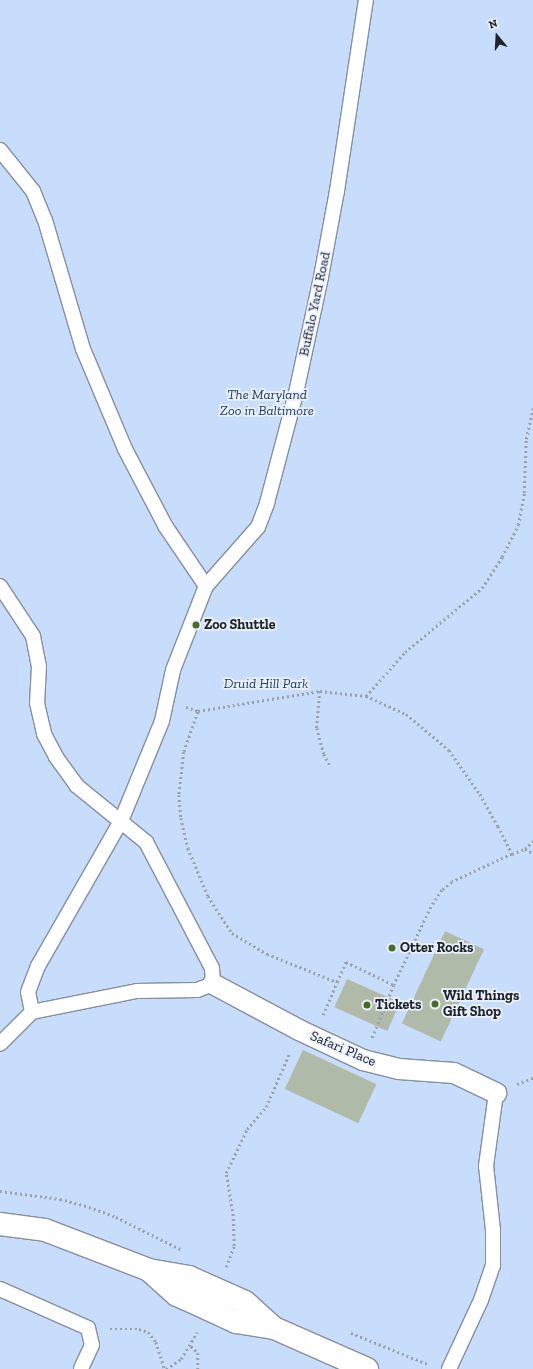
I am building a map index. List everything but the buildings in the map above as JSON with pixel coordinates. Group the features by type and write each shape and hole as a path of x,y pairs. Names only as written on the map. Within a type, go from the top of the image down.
{"street":[{"name":"Safari Place","path":"212,984 306,1033 363,1060 399,1069 454,1073 496,1093"},
{"path":"0,1224 45,1230 76,1240 149,1270 178,1295 236,1322 274,1328 367,1369"}],"lane":[{"name":"Buffalo Yard Road","path":"32,1012 28,992 38,966 121,821 162,721 173,670 206,586 258,527 269,495 296,394 338,191 366,0"},
{"path":"0,150 33,191 45,220 83,349 125,449 166,527 206,586"},
{"path":"0,586 33,636 39,666 37,703 44,734 56,757 77,786 146,842 212,968 212,984 197,990 137,991 32,1012 0,1044"},
{"name":"Safari Place","path":"449,1369 481,1300 493,1265 493,1230 486,1166 496,1093"},
{"path":"0,1289 82,1324 90,1333 92,1345 81,1369"}],"path":[{"path":"366,696 405,652 482,588 502,557 518,525 524,493 526,439 533,408"},
{"path":"320,692 317,728 324,754 331,767"},
{"path":"167,699 198,711 320,692 366,696 406,714 449,750 480,794 512,854"},
{"path":"198,711 184,752 179,795 188,848 208,896 232,933 267,954 337,982"},
{"path":"363,1060 394,985 431,907 442,890 452,882 525,849 533,841"},
{"path":"525,849 533,853"},
{"path":"224,1273 234,1246 233,1216 226,1173 247,1129 266,1107 306,1033 337,982 346,962 394,985"},
{"path":"90,1333 119,1327 139,1329 148,1332 156,1342 166,1369 181,1359 191,1346 195,1336"},
{"path":"191,1346 198,1354 198,1369"}],"green space":[{"name":"Druid Hill Park","path":"0,0 533,0 533,1369 0,1369"}],"place":[{"name":"Zoo Shuttle","path":"196,625"},
{"name":"Otter Rocks","path":"392,948"},
{"name":"Wild Things Gift Shop","path":"435,1004"},
{"name":"Tickets","path":"367,1005"}],"park label":[{"name":"The Maryland Zoo in Baltimore","path":"267,404"}]}
